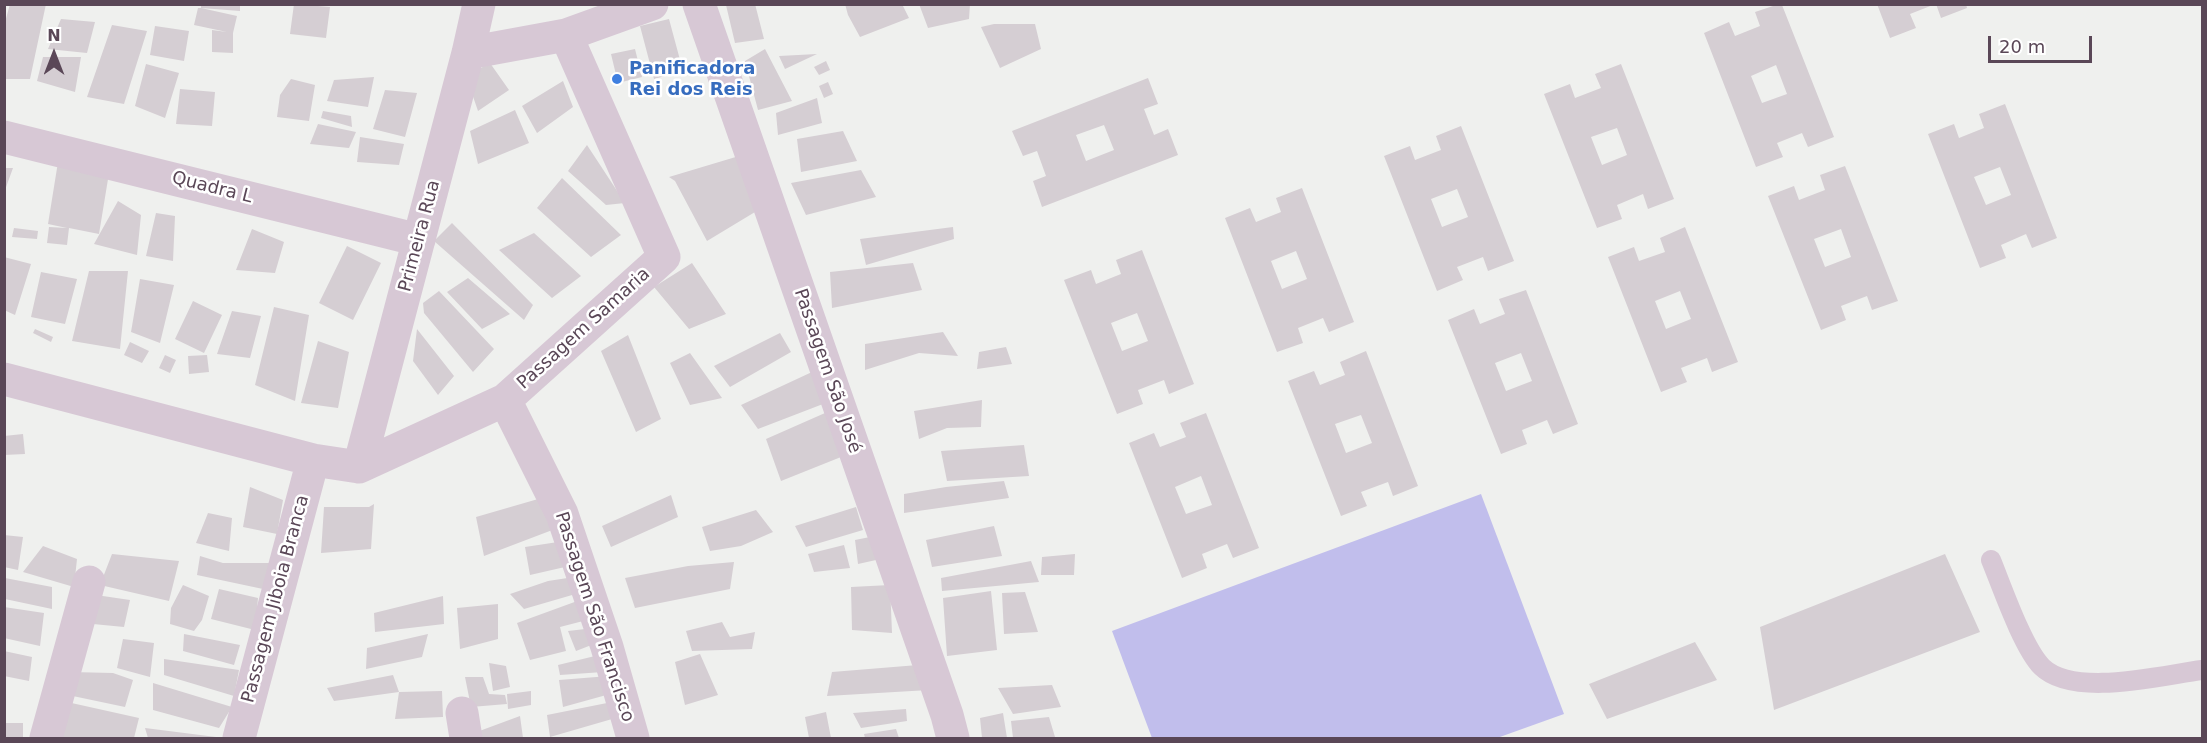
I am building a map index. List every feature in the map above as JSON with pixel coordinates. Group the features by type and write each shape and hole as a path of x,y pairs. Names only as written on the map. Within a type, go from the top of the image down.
{"street":[{"name":"Primeira Rua","path":"359,467 479,4"},
{"path":"468,53 566,35 652,4"},
{"name":"Passagem São José","path":"699,4 953,738"},
{"name":"Passagem Samaria","path":"359,467 505,400 664,257 566,35"},
{"name":"Quadra L","path":"4,137 419,240"},
{"path":"4,379 313,460 359,467"},
{"name":"Passagem São Francisco","path":"505,400 562,514 608,647 633,738"},
{"name":"Passagem Jiboia Branca","path":"239,738 313,460"},
{"path":"46,738 89,582"}],"lane":[{"path":"1991,560 2028,647 2043,668 2067,681 2097,684 2202,670"}],"shaded area":[{"path":"1481,494 1564,714 1497,738 1152,738 1112,631"}],"building":[{"path":"10,4 46,4 30,79 4,79 4,26"},
{"path":"201,4 240,4 240,11 201,8"},
{"path":"294,4 330,7 326,38 290,34"},
{"path":"755,4 764,39 735,43 726,5"},
{"path":"845,4 902,4 909,18 860,37 848,15"},
{"path":"919,4 970,4 969,19 928,28"},
{"path":"1877,4 1933,5 1910,14 1916,28 1890,38"},
{"path":"1936,4 1966,4 1967,8 1941,18"},
{"path":"1782,5 1834,137 1808,147 1802,133 1777,143 1783,157 1756,167 1704,33 1729,22 1735,36 1760,26 1755,12","holes":["1776,65 1787,94 1762,103 1751,76"]},
{"path":"198,8 237,16 233,33 233,53 212,52 212,30 227,32 194,25"},
{"path":"61,19 95,22 87,53 48,49"},
{"path":"669,19 683,71 654,79 640,26"},
{"path":"994,24 1035,24 1041,49 1000,68 981,27"},
{"path":"112,25 147,31 124,104 87,97"},
{"path":"155,26 189,31 184,61 150,55"},
{"path":"635,49 642,77 618,83 611,54"},
{"path":"765,49 792,101 758,110 745,61"},
{"path":"817,54 785,69 779,56"},
{"path":"43,57 81,57 75,92 37,81"},
{"path":"826,61 830,70 819,75 814,67"},
{"path":"490,63 509,90 478,111 466,76"},
{"path":"146,64 179,73 165,118 135,106"},
{"path":"1621,64 1674,199 1648,209 1643,194 1617,205 1622,219 1597,228 1544,94 1570,84 1575,98 1601,88 1595,74","holes":["1617,128 1627,155 1602,165 1591,137"]},
{"path":"374,77 368,107 327,101 334,80"},
{"path":"1148,78 1158,104 1144,109 1154,135 1168,129 1178,155 1042,207 1033,181 1046,176 1037,151 1023,156 1012,131","holes":["1104,125 1114,150 1086,161 1076,135"]},
{"path":"291,79 315,85 309,121 277,117 280,95"},
{"path":"563,81 573,107 537,133 522,106"},
{"path":"828,82 833,94 824,98 819,86"},
{"path":"180,89 215,92 212,126 176,124"},
{"path":"385,90 417,93 405,137 373,129"},
{"path":"817,98 822,123 778,135 776,113"},
{"path":"2005,104 2057,238 2032,248 2026,234 2001,245 2006,258 1980,268 1928,134 1954,124 1959,138 1984,128 1979,114","holes":["2000,167 2011,195 1986,205 1974,177"]},
{"path":"515,110 529,143 478,164 470,131"},
{"path":"323,111 351,116 352,127 321,118"},
{"path":"318,124 356,132 349,148 310,144"},
{"path":"1461,126 1514,261 1488,271 1483,257 1457,267 1463,280 1437,291 1384,156 1410,146 1415,160 1441,150 1436,136","holes":["1457,189 1468,217 1442,227 1431,199"]},
{"path":"843,131 857,161 801,172 797,139"},
{"path":"360,137 404,144 399,165 357,162"},
{"path":"587,145 625,203 606,205 568,171"},
{"path":"739,156 760,209 707,241 675,181 669,177"},
{"path":"58,162 109,173 99,234 69,228 67,245 47,243 49,227 67,228 48,224"},
{"path":"1845,166 1898,301 1872,310 1867,296 1841,306 1846,320 1821,330 1768,196 1794,186 1799,200 1825,190 1820,175","holes":["1841,229 1851,257 1825,267 1814,239"]},
{"path":"4,168 13,168 5,190 4,190"},
{"path":"861,170 876,197 806,215 791,183"},
{"path":"562,178 621,235 591,257 537,208"},
{"path":"1302,188 1354,322 1329,332 1323,318 1298,328 1303,343 1277,352 1225,218 1250,208 1256,222 1281,212 1276,198","holes":["1296,251 1307,279 1282,289 1271,261"]},
{"path":"118,201 141,215 137,255 94,244"},
{"path":"156,213 175,216 173,261 146,256"},
{"path":"452,223 533,305 524,320 434,241"},
{"path":"953,227 954,239 866,265 860,239"},
{"path":"1685,227 1738,362 1712,372 1707,358 1681,368 1687,382 1661,392 1608,257 1634,247 1639,261 1665,252 1660,238","holes":["1680,291 1691,319 1666,329 1655,301"]},
{"path":"14,228 38,231 37,239 12,237"},
{"path":"252,229 284,242 275,273 236,270"},
{"path":"534,233 581,276 552,298 499,250"},
{"path":"347,246 381,263 353,320 319,303"},
{"path":"1142,250 1194,384 1169,394 1164,380 1138,390 1143,404 1117,414 1064,280 1091,270 1096,284 1121,274 1116,260","holes":["1137,313 1148,341 1122,351 1111,323"]},
{"path":"4,257 31,264 15,315 4,310"},
{"path":"692,263 726,314 689,329 654,287"},
{"path":"913,263 922,290 832,308 830,272"},
{"path":"89,271 128,271 120,349 72,341"},
{"path":"41,272 77,279 65,324 31,317"},
{"path":"468,278 510,314 482,329 447,292"},
{"path":"140,279 174,285 160,343 131,332"},
{"path":"1526,290 1578,424 1553,434 1547,420 1522,430 1527,444 1501,454 1448,320 1474,309 1480,324 1505,314 1499,299","holes":["1521,353 1532,381 1506,391 1495,363"]},
{"path":"439,291 494,349 473,372 424,313 423,303"},
{"path":"193,301 222,315 204,353 175,339"},
{"path":"274,307 309,315 295,401 255,385"},
{"path":"232,311 261,316 250,358 217,354"},
{"path":"35,329 53,337 51,342 33,333"},
{"path":"417,329 454,376 438,395 413,361"},
{"path":"943,332 958,356 919,353 865,370 865,344"},
{"path":"780,333 791,352 730,387 714,366"},
{"path":"628,335 661,419 636,432 601,351"},
{"path":"318,341 349,352 338,408 301,403"},
{"path":"130,342 149,351 142,363 124,355"},
{"path":"1006,347 1012,364 977,369 979,352"},
{"path":"1366,351 1418,486 1393,496 1388,482 1361,492 1367,506 1341,516 1288,381 1314,371 1320,385 1345,375 1340,362","holes":["1361,415 1372,443 1346,453 1335,424"]},
{"path":"690,353 722,398 690,405 670,363"},
{"path":"165,355 176,360 170,373 159,368"},
{"path":"207,355 209,372 189,374 188,356"},
{"path":"812,372 823,404 758,429 741,405"},
{"path":"982,400 981,427 947,428 919,439 914,411"},
{"path":"825,413 846,455 781,481 766,439"},
{"path":"1206,413 1259,548 1233,558 1227,544 1202,554 1207,568 1182,578 1129,443 1154,433 1160,447 1186,437 1180,423","holes":["1201,476 1212,505 1186,514 1175,487"]},
{"path":"23,434 25,454 4,455 4,436"},
{"path":"1024,445 1029,476 947,481 941,451"},
{"path":"1004,481 1009,498 904,513 904,494"},
{"path":"250,487 283,500 277,534 243,527"},
{"path":"671,495 678,517 611,547 602,526"},
{"path":"545,497 555,529 484,556 476,517"},
{"path":"374,504 371,549 321,553 324,507 369,507"},
{"path":"856,507 863,530 806,547 795,526"},
{"path":"756,510 773,532 741,546 710,551 702,527"},
{"path":"208,513 232,518 229,551 196,543"},
{"path":"994,526 1002,556 932,567 926,540"},
{"path":"4,535 23,537 18,570 4,567"},
{"path":"875,536 885,558 858,564 855,540"},
{"path":"558,542 565,567 530,575 525,547"},
{"path":"844,545 850,568 814,572 808,554"},
{"path":"43,546 77,559 74,587 23,572"},
{"path":"112,554 179,561 169,601 100,585"},
{"path":"1075,554 1074,575 1041,575 1042,557"},
{"path":"1945,554 1980,632 1774,710 1760,627"},
{"path":"200,556 223,563 271,563 263,589 197,575"},
{"path":"1031,561 1039,582 942,591 941,578"},
{"path":"734,562 730,589 635,608 625,578 688,566"},
{"path":"574,577 579,593 524,609 510,594 548,581"},
{"path":"5,578 52,587 52,609 5,599"},
{"path":"183,585 209,596 202,620 194,631 170,624 171,608"},
{"path":"890,585 892,633 852,630 851,587"},
{"path":"219,589 258,598 255,630 211,619"},
{"path":"991,591 997,650 947,656 943,598"},
{"path":"1025,592 1038,632 1004,634 1002,593"},
{"path":"96,595 130,600 124,627 93,624"},
{"path":"443,596 444,624 375,632 374,613"},
{"path":"580,600 587,620 560,627 566,651 530,660 517,623"},
{"path":"498,604 498,639 460,649 457,608"},
{"path":"4,607 44,613 40,646 4,638"},
{"path":"722,622 730,637 755,632 752,649 692,651 686,631"},
{"path":"594,628 594,644 576,651 568,631"},
{"path":"184,634 240,645 234,665 183,651"},
{"path":"428,634 422,657 366,669 367,648"},
{"path":"123,639 154,643 150,677 117,668"},
{"path":"1695,642 1717,680 1607,719 1589,684"},
{"path":"4,651 32,657 29,681 4,676"},
{"path":"700,654 718,695 685,705 675,662"},
{"path":"595,656 603,672 560,675 558,665"},
{"path":"164,659 239,670 234,696 164,675"},
{"path":"489,663 506,666 510,687 493,691"},
{"path":"918,665 929,690 827,696 832,672"},
{"path":"71,672 113,673 133,680 125,707 68,695"},
{"path":"393,675 399,692 334,701 327,688"},
{"path":"609,676 610,694 563,707 559,680"},
{"path":"465,677 483,677 489,694 505,695 507,704 471,707"},
{"path":"153,683 232,707 219,728 153,710"},
{"path":"1052,685 1061,707 1013,714 998,688"},
{"path":"442,691 443,717 395,719 399,692"},
{"path":"531,691 531,705 508,709 507,694"},
{"path":"67,702 139,718 134,738 59,738"},
{"path":"607,703 619,717 550,737 547,715"},
{"path":"906,709 907,721 861,728 853,713"},
{"path":"826,712 831,738 809,738 805,717"},
{"path":"1003,713 1007,738 982,738 980,718"},
{"path":"520,716 523,738 477,738 474,733"},
{"path":"1049,717 1055,737 1013,738 1011,721"},
{"path":"4,723 23,723 23,738 4,738"},
{"path":"145,728 216,737 216,738 148,738"},
{"path":"896,729 899,738 865,738 864,734"}],"place":[{"name":"Panificadora Rei dos Reis","path":"617,79"}]}
